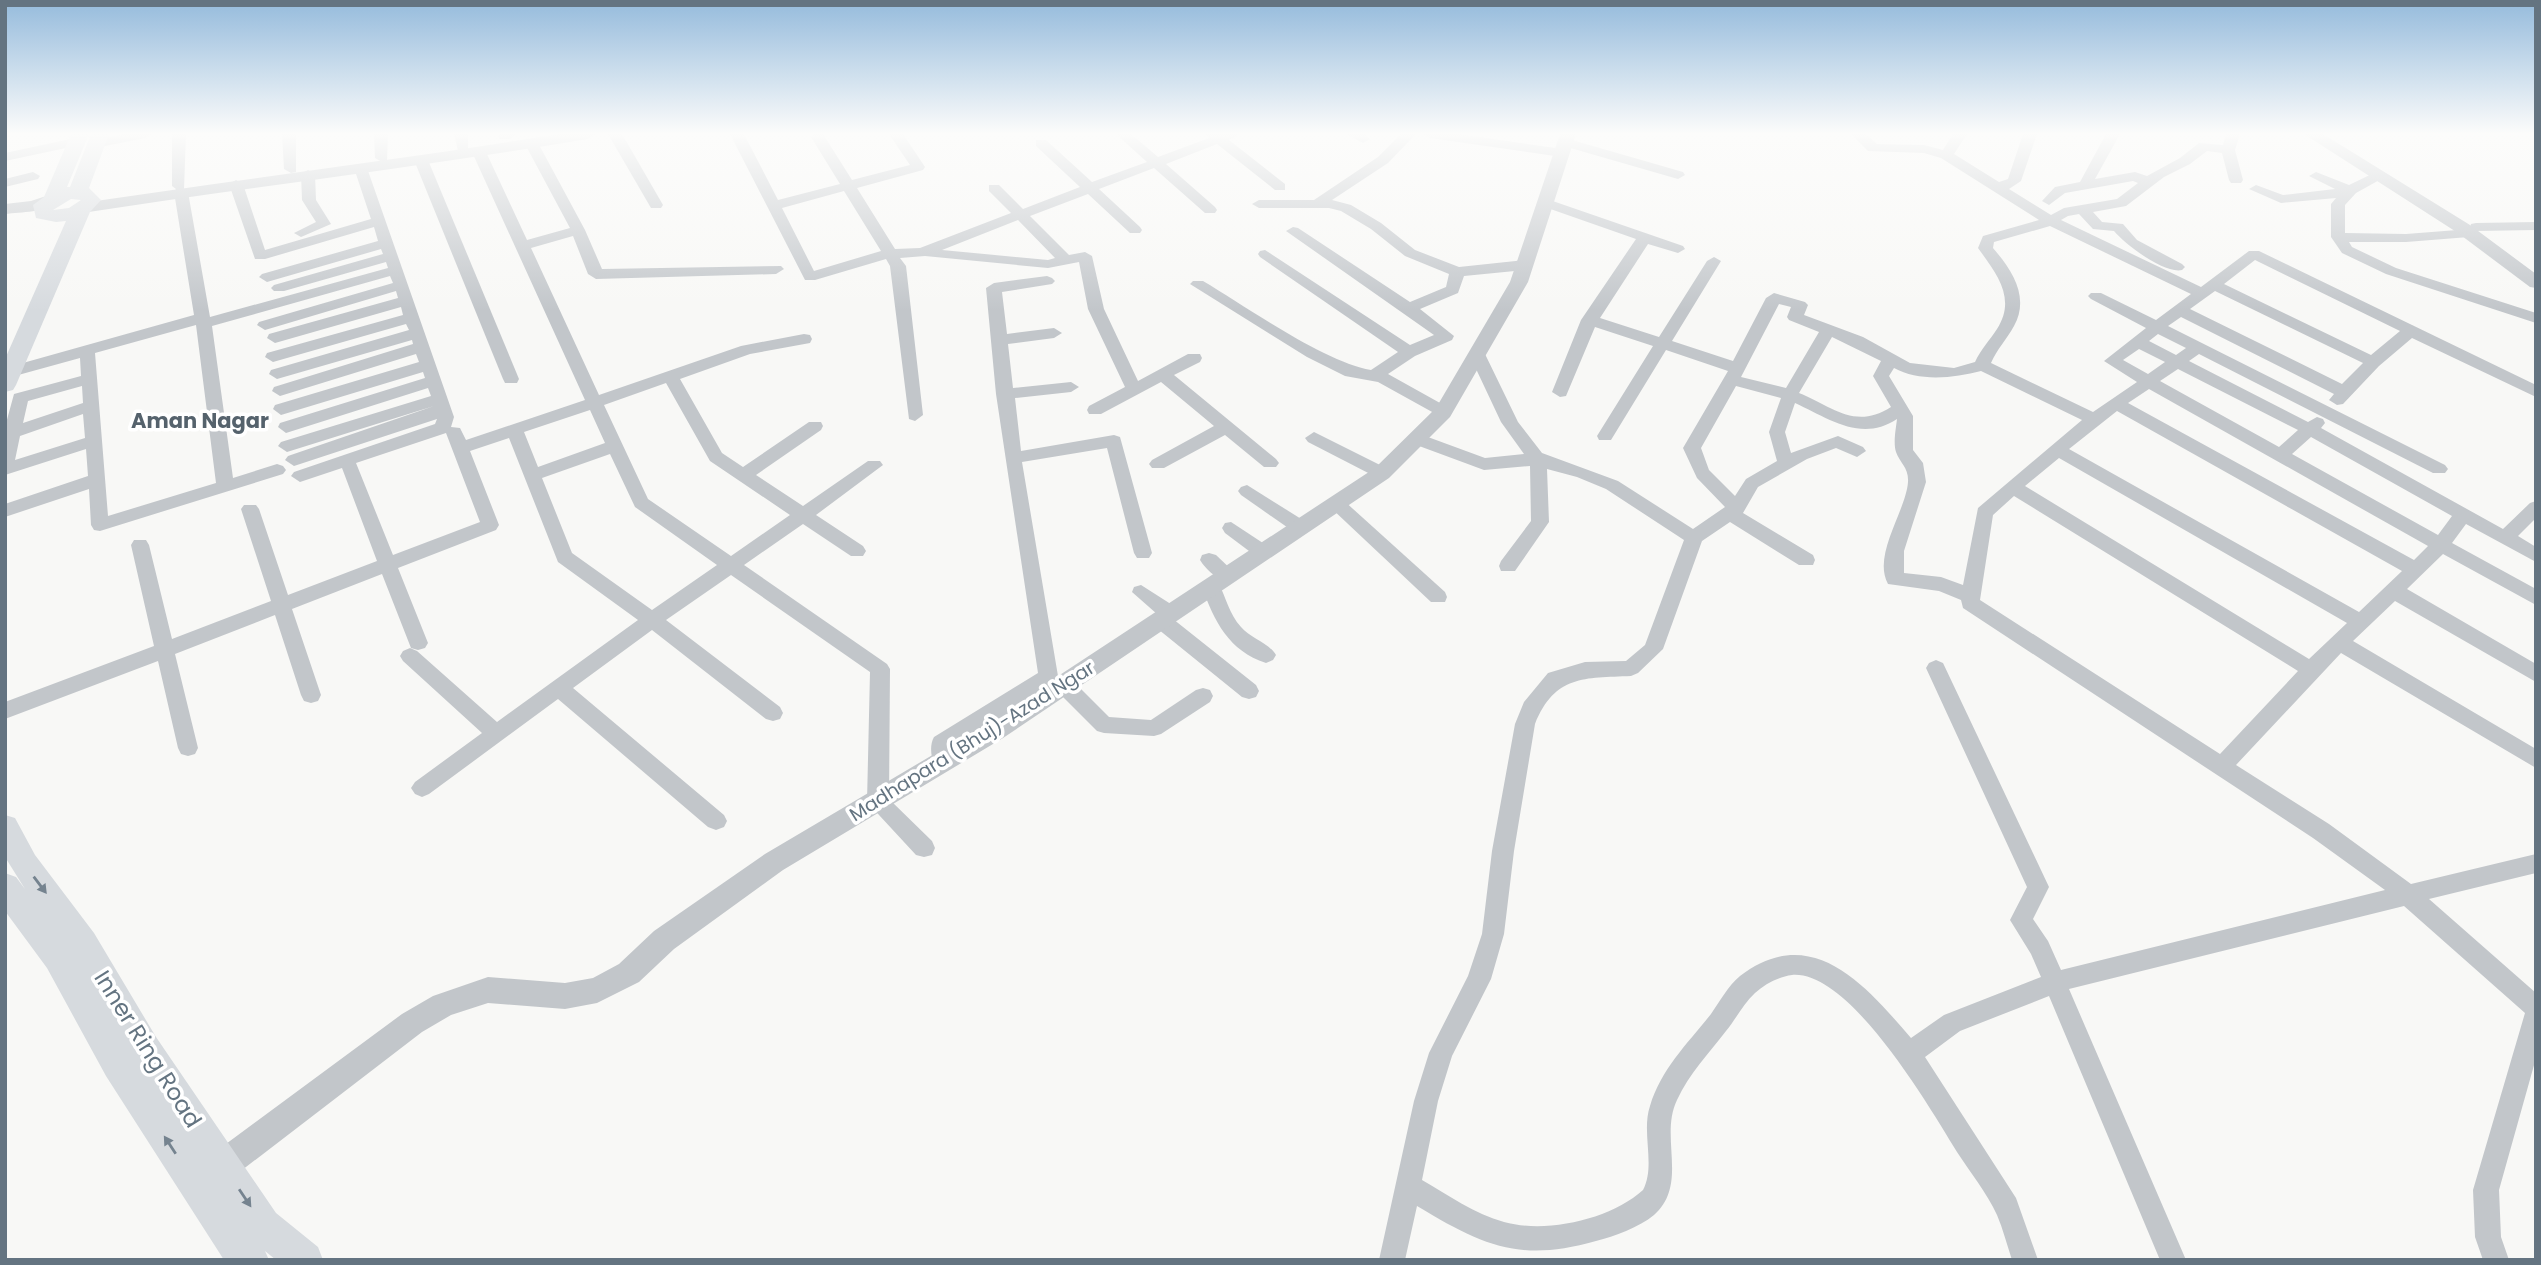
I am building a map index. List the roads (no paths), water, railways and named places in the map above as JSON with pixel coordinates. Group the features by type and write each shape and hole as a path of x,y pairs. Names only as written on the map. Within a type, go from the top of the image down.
{"main road":[{"path":"5,346 51,245 50,207 57,193"},
{"path":"8,378 84,199 84,193"},
{"path":"50,207 84,199"},
{"name":"Inner Ring Road","path":"5,827 24,864 83,943 144,1048 263,1226 305,1260"},
{"name":"Inner Ring Road","path":"5,886 58,958 118,1065 238,1249 251,1260"}],"street":[{"path":"84,199 141,193"},
{"path":"181,193 203,320 225,486"},
{"path":"239,193 260,256 379,221"},
{"path":"256,244 282,239 324,224 309,200 309,193"},
{"path":"294,461 441,405 370,193"},
{"path":"435,193 511,379"},
{"path":"494,193 523,246 641,503 880,669 878,802 925,848"},
{"path":"558,193 578,230 596,274 776,269"},
{"path":"649,193 656,205"},
{"path":"767,193 810,277 888,254 922,252 1048,264 1085,256 1096,309 1134,389"},
{"path":"774,206 825,193"},
{"path":"853,193 888,254 898,266 915,415"},
{"path":"999,193 1066,260"},
{"path":"922,252 1080,193"},
{"path":"1094,193 1135,230"},
{"path":"1191,193 1210,210"},
{"path":"1317,204 1333,193"},
{"name":"Madhapara (Bhuj)-Azad Ngar","path":"222,1166 412,1023 443,1005 488,989 565,996 597,990 629,973 664,940 774,862 943,762 1382,473 1443,412 1519,282 1547,193"},
{"path":"2008,193 2051,220 2373,362"},
{"path":"2049,201 2057,193"},
{"path":"1982,365 1986,352 2006,327 2012,313 2013,296 2010,279 1985,247 1985,243 1995,235 2051,220 2064,212 2121,203 2133,193"},
{"path":"2266,193 2281,199 2332,193"},
{"path":"2347,193 2338,204 2338,237 2347,250 2391,271 2536,318"},
{"path":"2409,193 2473,230 2536,283"},
{"path":"2417,193 2536,271"},
{"path":"1544,202 1678,249"},
{"path":"1259,204 1317,204 1346,208 1376,226 1410,253 1457,272 1525,265"},
{"path":"5,209 50,207"},
{"path":"5,216 50,207"},
{"path":"2082,208 2098,226 2118,227 2132,243 2177,267"},
{"path":"2338,237 2406,238 2536,226"},
{"path":"523,246 578,230"},
{"path":"1293,231 1446,336 1409,352 1374,375"},
{"path":"1560,392 1570,356 1589,320 1644,239"},
{"path":"1265,254 1409,352"},
{"path":"2536,392 2255,254 2112,361 2536,598"},
{"path":"1605,436 1714,261"},
{"path":"8,378 86,350 396,271"},
{"path":"266,285 396,271"},
{"path":"270,332 396,271"},
{"path":"1408,308 1453,290 1457,272"},
{"path":"943,762 941,743 1048,676 1004,394 994,288 1047,281"},
{"path":"1198,284 1341,368 1392,382 1443,412"},
{"path":"2096,296 2440,469"},
{"path":"1806,560 1733,511 1701,472 1694,460 1692,448 1774,298 1800,305 1795,317 1857,341 1914,370 1954,373 1982,365 2094,419"},
{"path":"2181,311 2344,392"},
{"path":"1589,320 1790,394 1845,421 1867,425 1887,419 1901,408"},
{"path":"1786,464 1777,432 1790,394 1828,331"},
{"path":"2280,455 2311,430 2373,362 2410,331"},
{"path":"275,366 417,332"},
{"path":"279,391 417,332"},
{"path":"1001,340 1054,333"},
{"path":"5,711 490,525 458,440 515,430 747,350 804,339"},
{"path":"2138,342 2311,430 2536,555"},
{"path":"2198,347 2094,419 1984,512 1970,603 2321,831 2407,894 2536,1008"},
{"path":"86,350 100,525 276,470"},
{"path":"1477,354 1513,428 1538,459 1540,522 1507,566"},
{"path":"1095,410 1194,358"},
{"path":"1890,360 1881,376 1901,408 1906,423 1904,451 1914,463 1917,482 1895,551 1895,579 1941,584 1971,596"},
{"path":"281,409 431,373"},
{"path":"286,427 431,373"},
{"path":"1162,374 1270,463"},
{"path":"671,377 716,457 857,551"},
{"path":"89,379 20,398 5,468 93,441"},
{"path":"1004,394 1071,387"},
{"path":"2117,404 2416,570"},
{"path":"13,432 91,406"},
{"path":"743,475 816,426"},
{"path":"1158,464 1226,427"},
{"path":"515,430 565,557 773,713"},
{"path":"1314,438 1382,473"},
{"path":"1417,439 1484,464 1538,459 1586,473 1633,497 1694,537"},
{"path":"1013,458 1114,441 1143,553"},
{"path":"1392,1260 1426,1101 1441,1053 1479,979 1493,934 1503,851 1525,724 1534,702 1555,679 1585,670 1631,668 1653,649 1694,537 1733,511 1752,483 1831,443 1838,442 1857,451"},
{"path":"533,475 614,446"},
{"path":"2058,450 2361,622"},
{"path":"422,788 652,620 874,465"},
{"path":"351,467 414,649 496,734"},
{"path":"5,512 96,480"},
{"path":"2013,487 2311,670"},
{"path":"1247,491 1300,527"},
{"path":"1336,503 1438,597"},
{"path":"2505,538 2529,525 2536,507"},
{"path":"250,509 311,695"},
{"path":"2222,766 2311,670 2441,545 2463,515"},
{"path":"1231,528 1262,552"},
{"path":"140,545 167,649 188,748"},
{"path":"1209,560 1219,581 1232,631 1240,642 1265,655"},
{"path":"2394,591 2536,674"},
{"path":"1141,592 1165,617 1249,691"},
{"path":"2340,643 2536,760"},
{"path":"1936,668 2038,887 2021,920 2040,948 2173,1260"},
{"path":"1063,685 1104,725 1154,727 1203,696"},
{"path":"559,688 716,821"},
{"path":"1909,1054 1952,1023 2055,982 2536,863"},
{"path":"1407,1186 1480,1226 1510,1238 1540,1238 1608,1225 1638,1212 1652,1199 1659,1184 1658,1131 1662,1107 1674,1080 1748,984 1773,968 1793,963 1815,966 1851,989 1909,1054 2007,1206 2025,1260"},
{"path":"2496,1260 2488,1237 2486,1190 2536,1015"}],"district":[{"name":"Aman Nagar","path":"200,420"}]}
